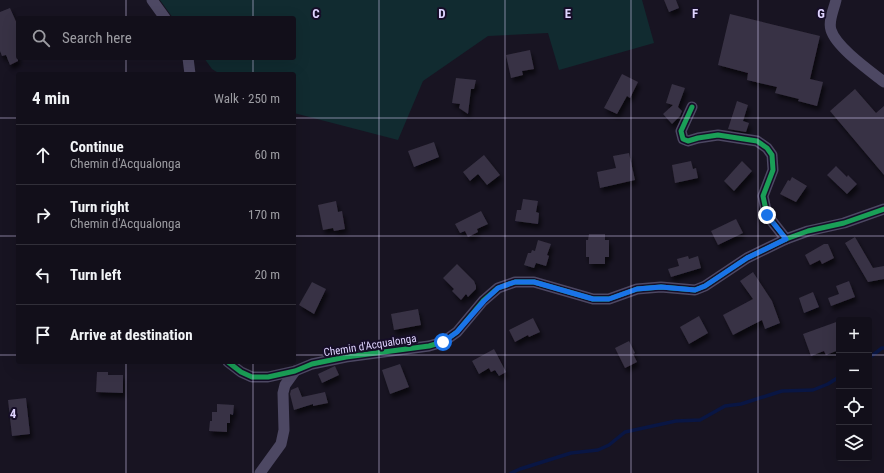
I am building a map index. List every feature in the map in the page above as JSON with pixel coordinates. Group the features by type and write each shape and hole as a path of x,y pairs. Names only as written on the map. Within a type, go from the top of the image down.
{"street":[{"path":"152,0 164,16"},
{"path":"836,0 831,19 831,30 838,42 853,57 884,82"},
{"path":"188,60 190,72"},
{"path":"692,106 681,130 683,139 688,141 718,135 757,141 767,148 772,156 773,170 763,196 767,215 786,239"},
{"name":"Chemin d'Acqualonga","path":"231,364 241,372 252,377 268,377 295,371 312,364 346,357 429,346 443,342 457,332 484,301 498,288 515,282 534,282 593,299 609,299 637,289 661,287 695,290 705,286 747,258 786,239 808,231 844,223 884,209"},
{"path":"260,473 281,444 284,430 283,393 285,385 295,371"}],"green space":[{"path":"160,0 642,0 654,43 559,70 548,33 488,36 423,81 398,140 296,114 296,72 217,72 212,69 205,60 296,60 296,16 172,16"}],"building":[{"path":"664,0 676,0 679,8 669,12"},
{"path":"10,8 16,22 16,60 18,61 10,65 6,55 2,56 0,51 0,12"},
{"path":"730,14 820,36 810,79 823,82 817,106 798,101 799,99 775,93 777,87 747,80 748,73 718,65"},
{"path":"530,50 534,69 522,71 523,75 511,78 506,55"},
{"path":"622,74 638,82 630,98 627,96 617,114 604,108"},
{"path":"456,78 476,80 474,89 471,89 468,114 459,108 460,104 452,103"},
{"path":"672,84 685,88 678,107 682,111 680,116 672,124 663,114 673,105 666,103"},
{"path":"855,89 876,113 884,106 884,175 830,111"},
{"path":"737,101 748,105 743,121 749,123 746,132 728,129"},
{"path":"434,142 439,157 414,167 408,151"},
{"path":"629,153 635,180 600,188 597,172 616,168 613,156"},
{"path":"484,155 500,175 487,185 478,174 470,181 463,172"},
{"path":"691,161 693,169 696,168 698,178 675,183 672,165"},
{"path":"742,161 752,171 734,191 724,181"},
{"path":"836,166 857,184 847,194 827,175"},
{"path":"792,177 807,186 796,202 780,194 788,180 790,181"},
{"path":"523,199 538,201 536,212 539,213 538,224 515,221 517,210 521,210"},
{"path":"336,201 338,212 342,211 345,229 334,231 333,228 323,230 318,205"},
{"path":"481,211 488,224 477,229 478,232 468,237 465,231 460,233 455,224"},
{"path":"736,219 743,233 718,245 711,231"},
{"path":"589,234 605,234 605,240 609,240 609,257 605,257 605,264 589,264 589,257 586,257 586,240 588,240"},
{"path":"855,237 873,268 884,266 884,279 868,282 845,243"},
{"path":"538,240 551,244 547,255 549,256 546,266 536,263 534,268 524,265 528,253 531,253 532,250 535,251"},
{"path":"824,244 828,244 834,258 822,264 820,260 810,265 805,255"},
{"path":"688,256 689,259 698,256 701,268 671,277 668,269 679,266 677,259"},
{"path":"457,264 474,281 476,286 476,289 468,297 466,294 461,300 452,291 454,289 443,278"},
{"path":"753,272 772,301 780,323 765,329 762,320 733,335 723,315 753,299 740,281"},
{"path":"849,281 855,297 831,306 828,298 839,294 836,286"},
{"path":"312,282 326,289 314,314 299,305"},
{"path":"813,292 819,307 804,313 799,298"},
{"path":"418,309 421,325 394,330 391,314"},
{"path":"699,316 708,333 689,344 680,327"},
{"path":"533,318 540,332 529,337 528,335 515,342 509,330"},
{"path":"836,322 836,351 826,355 824,351 811,356 803,334"},
{"path":"629,341 635,353 633,354 637,362 625,368 615,348"},
{"path":"494,349 506,372 499,376 495,370 491,372 489,368 479,374 472,361"},
{"path":"400,364 409,387 390,394 382,370"},
{"path":"335,366 339,375 322,383 318,374"},
{"path":"97,372 108,372 108,375 123,375 123,393 96,392"},
{"path":"298,387 302,397 325,392 328,403 313,406 313,404 294,410 290,394 291,390"},
{"path":"26,398 30,434 12,436 8,400"},
{"path":"217,404 234,405 233,415 230,414 230,423 227,423 227,432 209,431 210,421 212,421 212,412 217,412"}],"waterway":[{"path":"872,356 884,348"},
{"path":"511,473 571,453 598,450 609,445 625,432 676,421 700,420 725,406 741,404 782,391 813,390 836,379"}],"cycle path":[{"path":"692,107 681,131 683,139 688,141 718,135 757,141 767,148 772,155 773,170 763,196 767,215 786,239"},
{"path":"231,364 241,372 252,377 268,377 295,371 312,364 346,357 429,346 443,342 457,332 483,301 498,288 515,282 534,282 593,299 609,299 637,289 661,287 695,290 705,286 747,258 786,239 808,231 844,223 884,209"}],"route":[{"path":"443,342 457,332 484,301 498,288 515,282 534,282 593,299 609,299 637,289 661,287 695,290 705,286 747,258 786,239 767,215"}]}
